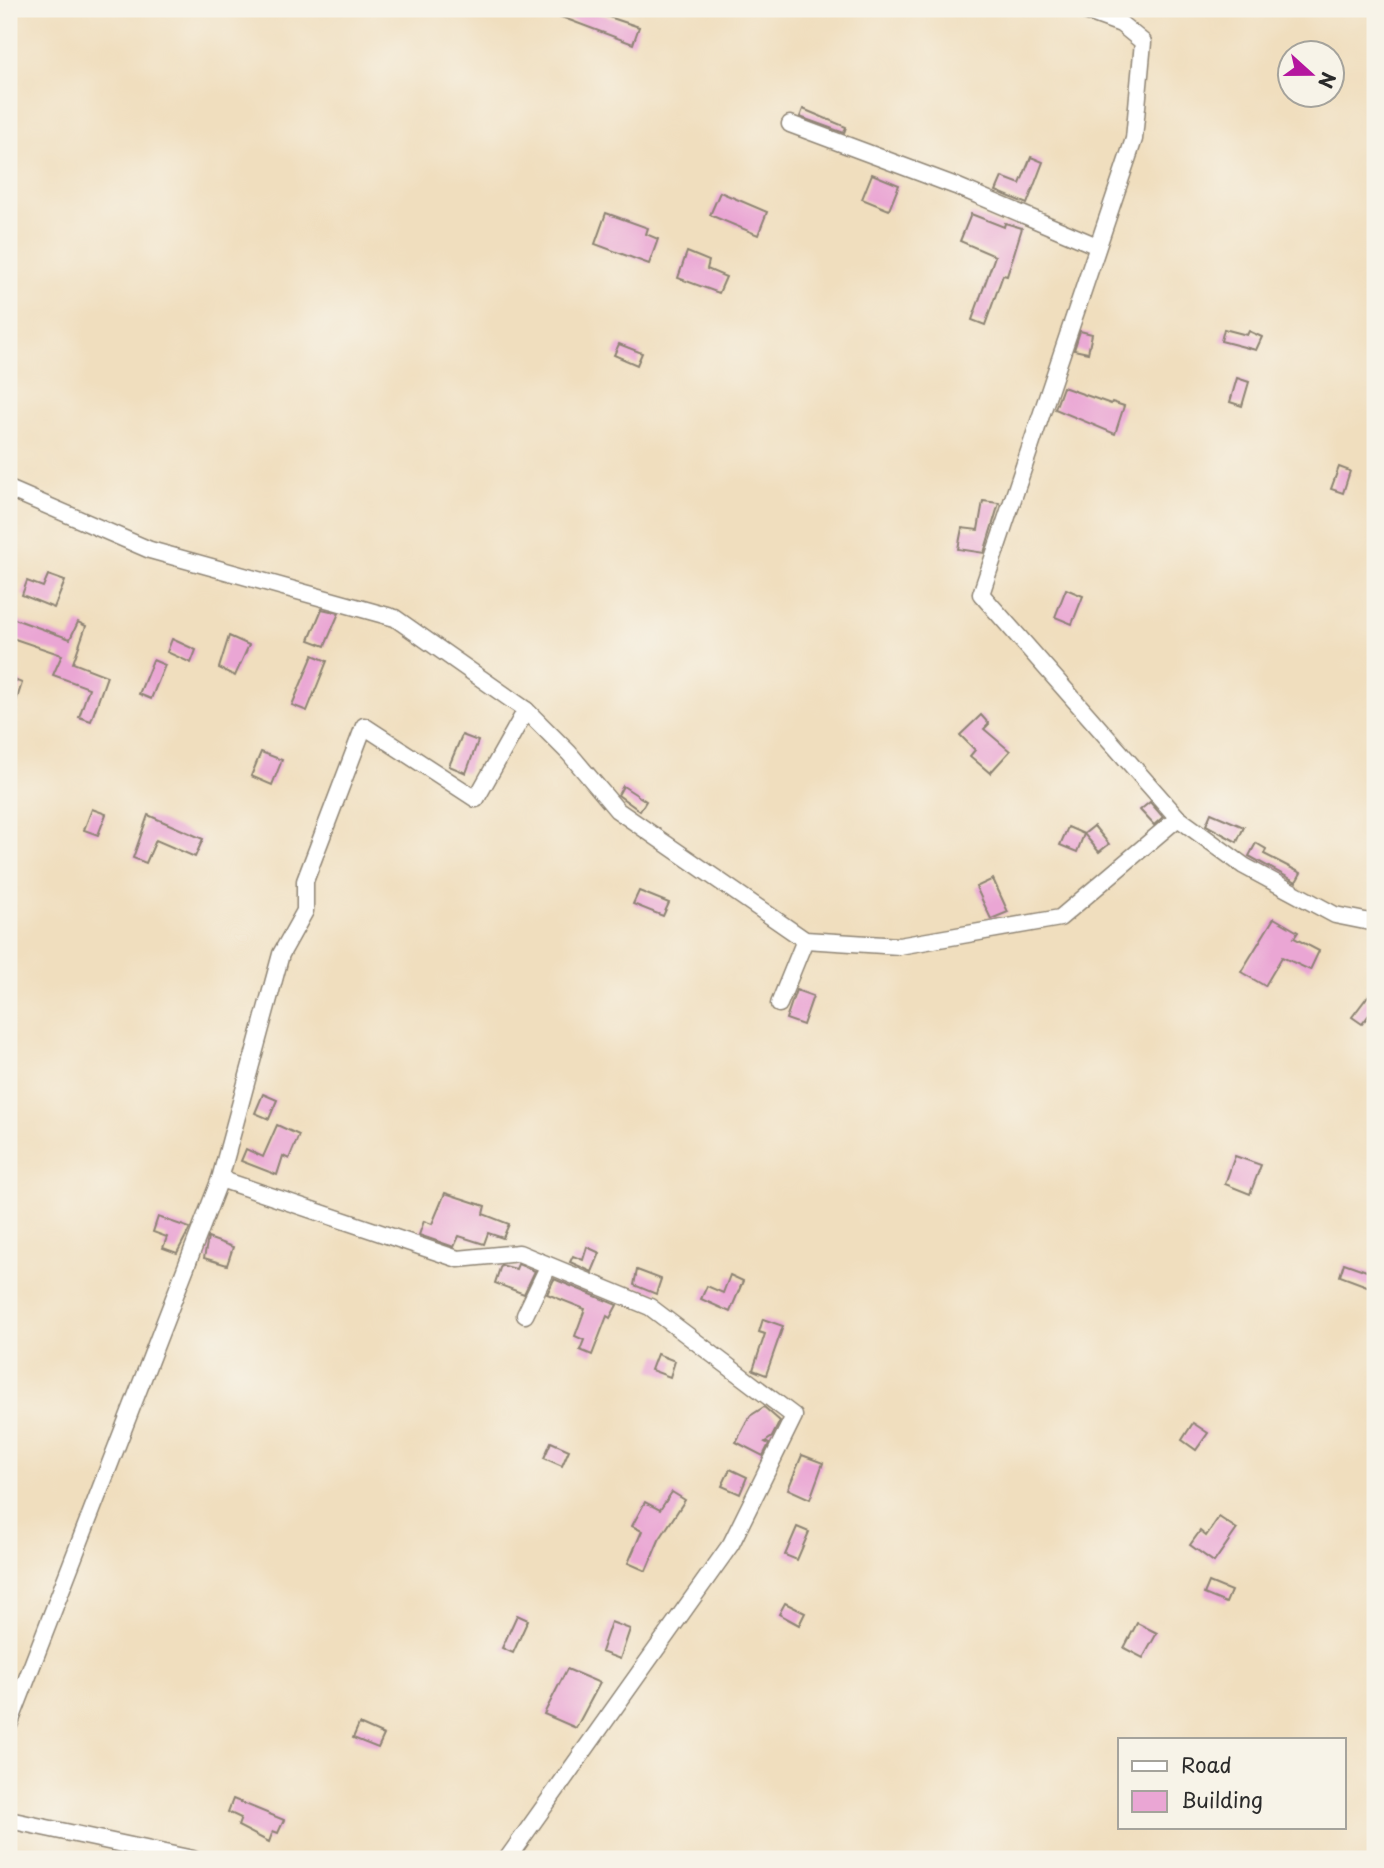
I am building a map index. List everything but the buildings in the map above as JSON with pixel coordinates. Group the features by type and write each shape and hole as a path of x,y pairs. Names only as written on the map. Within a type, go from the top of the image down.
{"street":[{"path":"1080,9 1121,24 1143,42 1134,139 981,594 1178,818 1244,866 1335,915 1375,923"},
{"path":"790,124 956,186 1097,246"},
{"path":"9,489 150,550 396,618 526,710 569,753 617,810 805,940 899,946 1060,918 1178,818"},
{"path":"9,1725 220,1179 281,954 304,911 305,881 365,726 476,799 526,710"},
{"path":"779,1004 805,940"},
{"path":"220,1179 458,1259 519,1253 650,1307 794,1416 731,1544 507,1859"},
{"path":"525,1315 548,1267"},
{"path":"9,1820 192,1859"}]}
